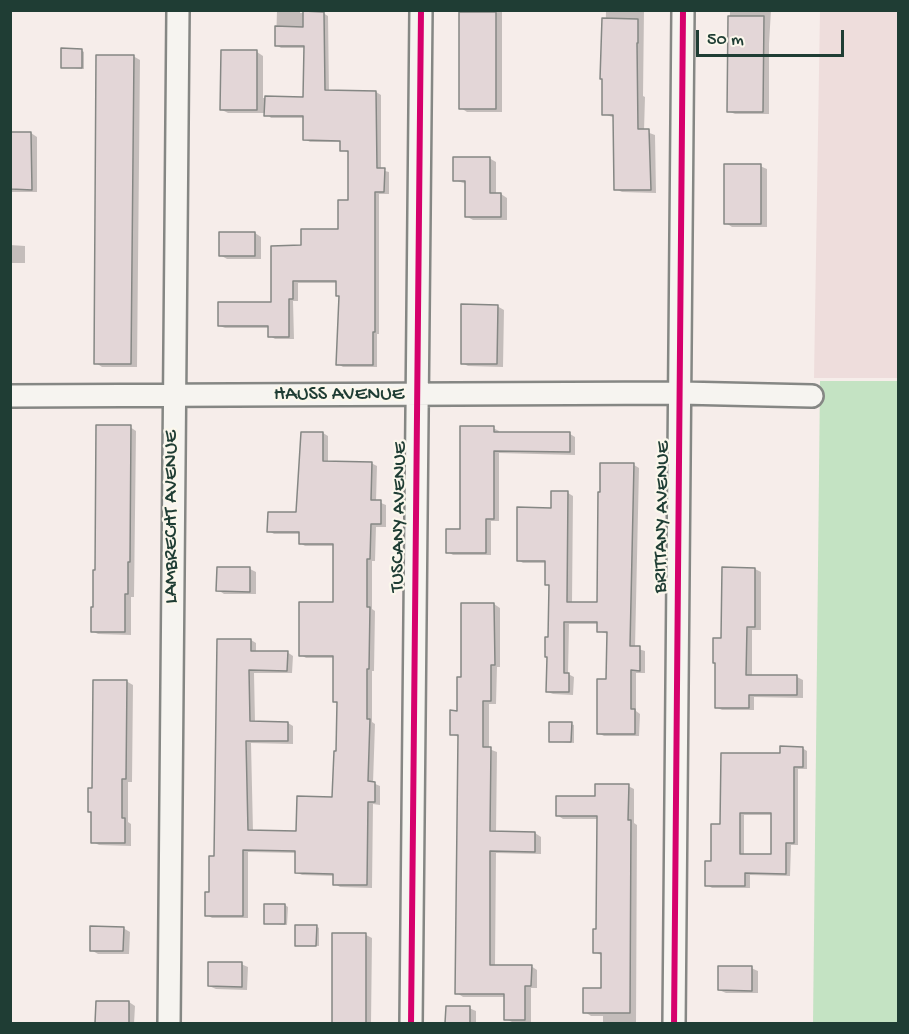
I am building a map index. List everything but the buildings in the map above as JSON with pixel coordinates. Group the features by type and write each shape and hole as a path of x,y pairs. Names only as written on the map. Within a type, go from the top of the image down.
{"street":[{"name":"LAMBRECHT AVENUE","path":"169,1023 178,10"},
{"name":"TUSCANY AVENUE","path":"411,1023 421,10"},
{"name":"BRITTANY AVENUE","path":"674,1023 683,10"},
{"name":"HAUSS AVENUE","path":"10,396 418,396 681,393 812,396"}],"shaded area":[{"path":"820,11 898,11 898,378 814,378"}],"green space":[{"path":"820,381 898,381 898,1023 813,1024"}],"cycle path":[{"path":"411,1024 421,10"},
{"path":"674,1024 683,10"}]}
